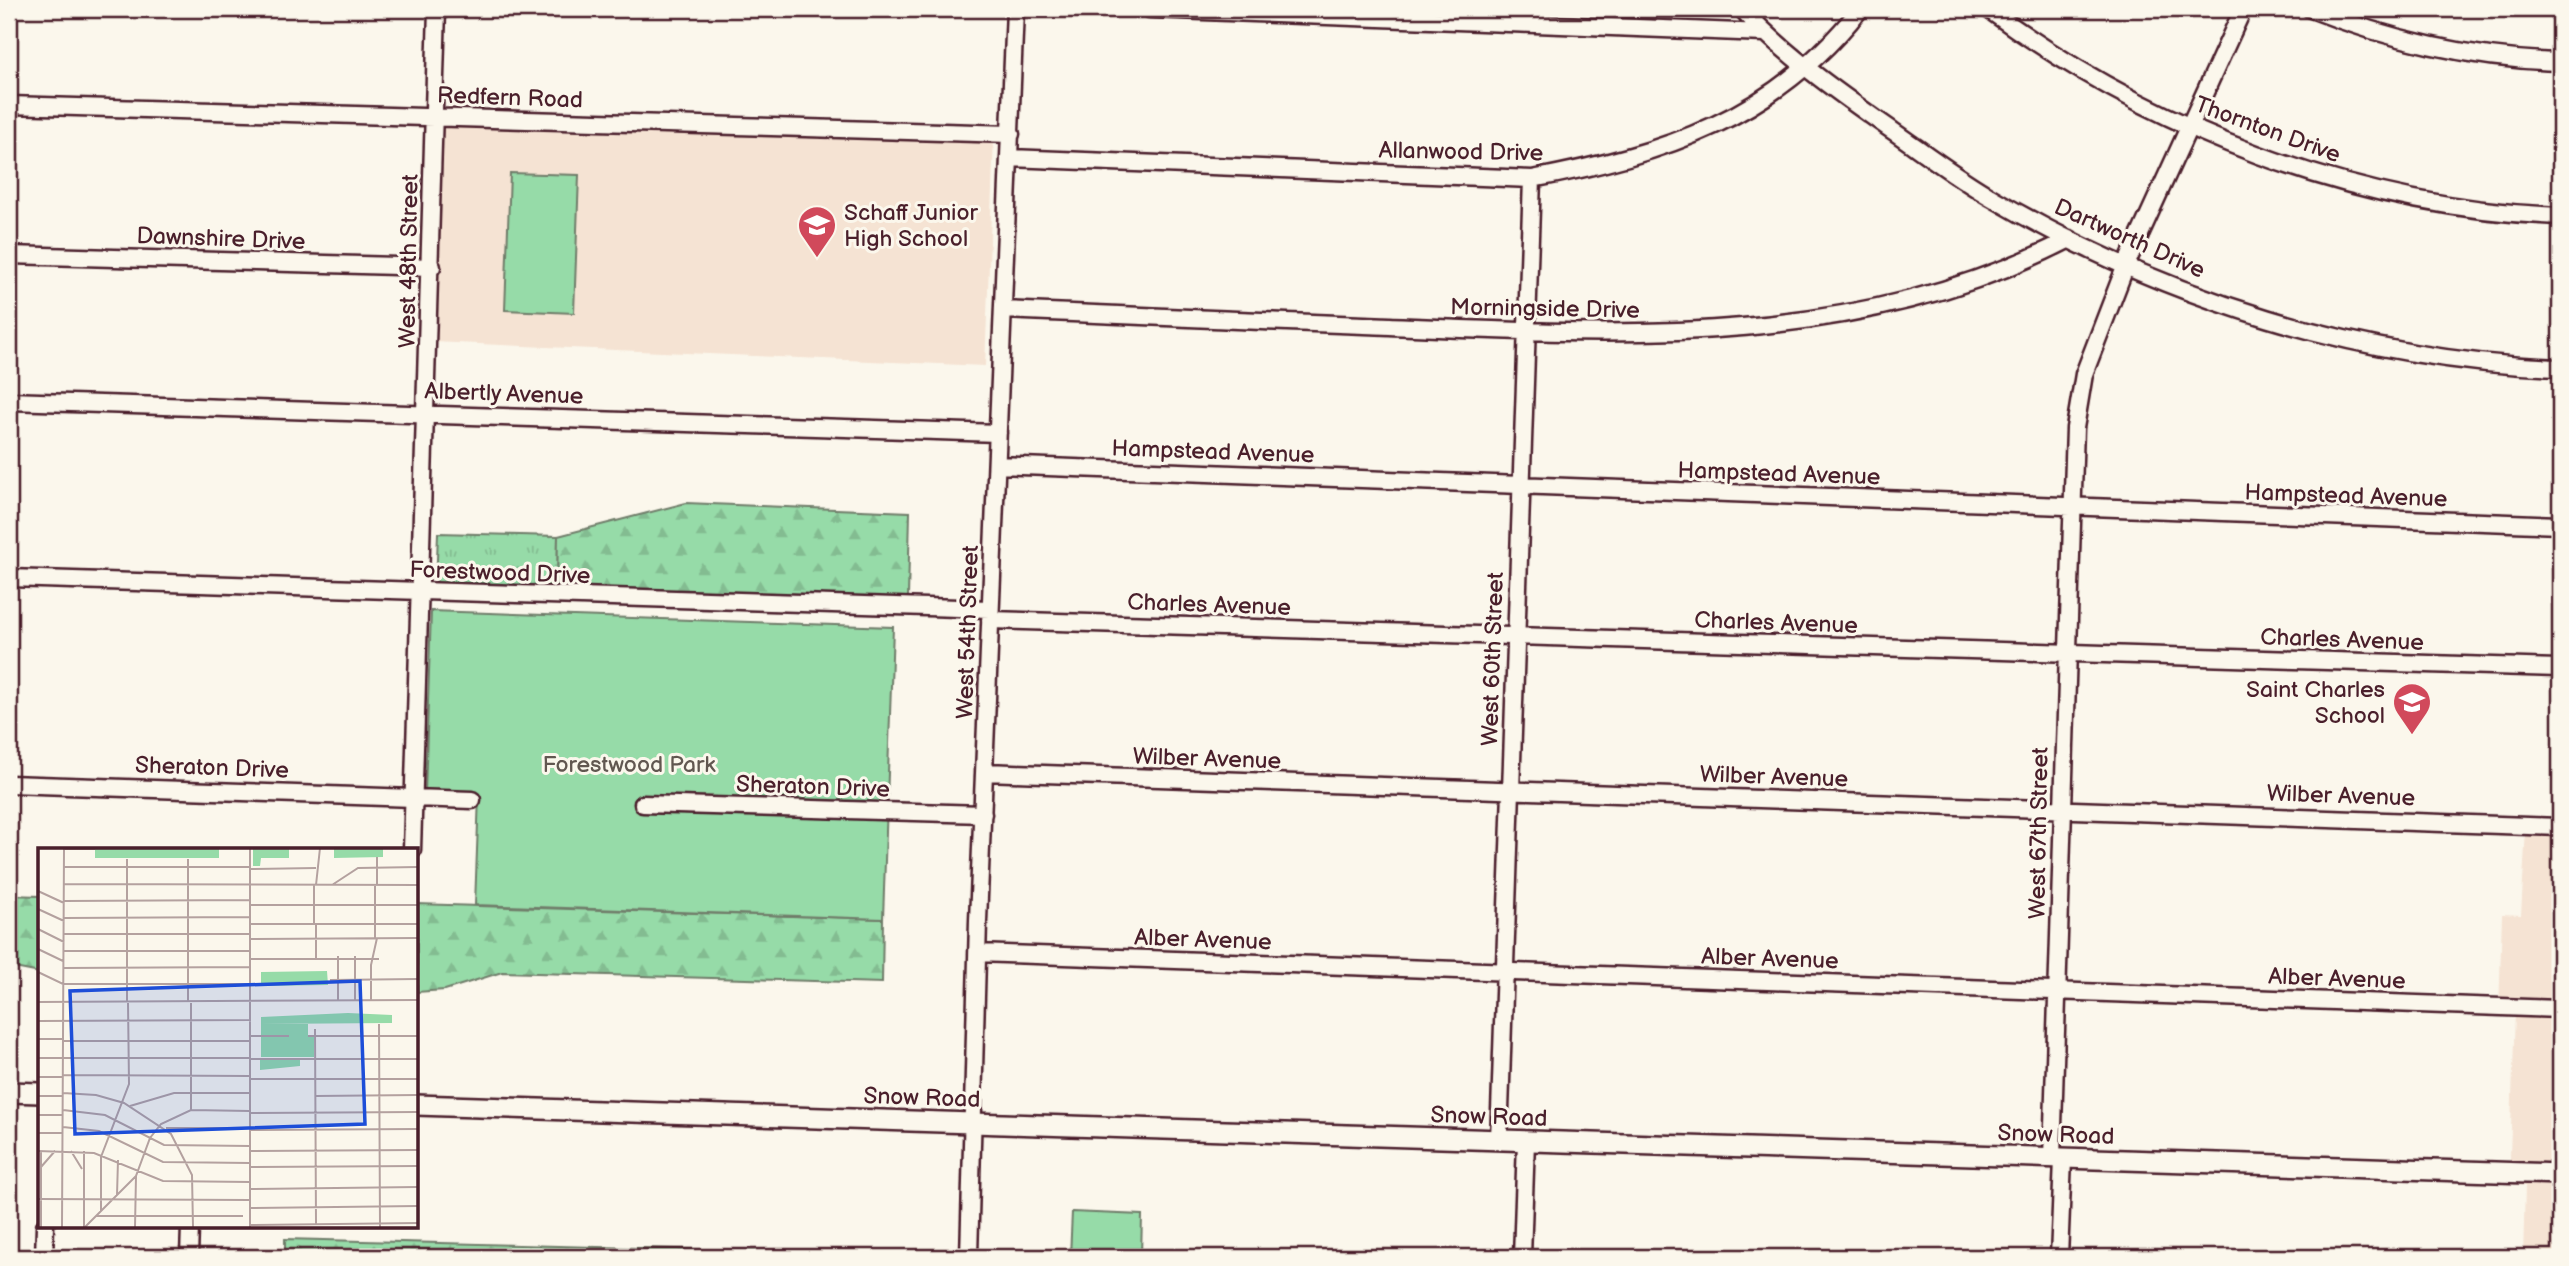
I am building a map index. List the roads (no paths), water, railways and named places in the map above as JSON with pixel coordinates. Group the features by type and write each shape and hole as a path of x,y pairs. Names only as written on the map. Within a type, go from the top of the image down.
{"main road":[{"path":"9,1092 38,1093"},
{"name":"Snow Road","path":"418,1105 2560,1174"}],"street":[{"name":"West 48th Street","path":"412,848 432,267 437,9"},
{"name":"West 54th Street","path":"969,1257 990,614 1015,9"},
{"path":"1150,9 1765,33"},
{"name":"Dartworth Drive","path":"1742,9 1804,68 1994,199 2126,265 2234,307 2370,346 2450,360 2560,368"},
{"name":"Allanwood Drive","path":"1010,158 1532,179 1602,166 1688,138 1755,106 1804,68 1860,9"},
{"name":"Thornton Drive","path":"1988,9 2019,32 2094,77 2189,126 2290,166 2360,186 2436,202 2560,216"},
{"name":"West 67th Street","path":"2059,1257 2057,990 2074,428 2084,374 2126,265 2243,9"},
{"path":"2311,9 2350,24 2415,42 2472,53 2560,62"},
{"name":"Redfern Road","path":"9,105 1011,134"},
{"name":"West 60th Street","path":"1499,1140 1532,179"},
{"name":"Morningside Drive","path":"1004,310 1527,332 1677,333 1778,326 1960,286 2026,261 2070,239"},
{"name":"Dawnshire Drive","path":"9,255 432,267"},
{"name":"Albertly Avenue","path":"9,401 426,412 998,433"},
{"name":"Hampstead Avenue","path":"997,465 2560,525"},
{"name":"Forestwood Drive","path":"9,578 990,614"},
{"name":"Charles Avenue","path":"990,614 1515,637 2560,668"},
{"name":"Wilber Avenue","path":"985,772 2061,807 2560,827"},
{"name":"Sheraton Drive","path":"9,784 472,800"},
{"name":"Sheraton Drive","path":"643,804 983,814"},
{"name":"Alber Avenue","path":"978,953 2560,1009"},
{"path":"1522,1257 1525,1141"},
{"path":"44,1257 45,1228"},
{"path":"189,1257 190,1228"}],"place":[{"name":"Schaff Junior High School","path":"817,259"},
{"name":"Saint Charles School","path":"2412,736"}],"park label":[{"name":"Forestwood Park","path":"629,764"}]}
